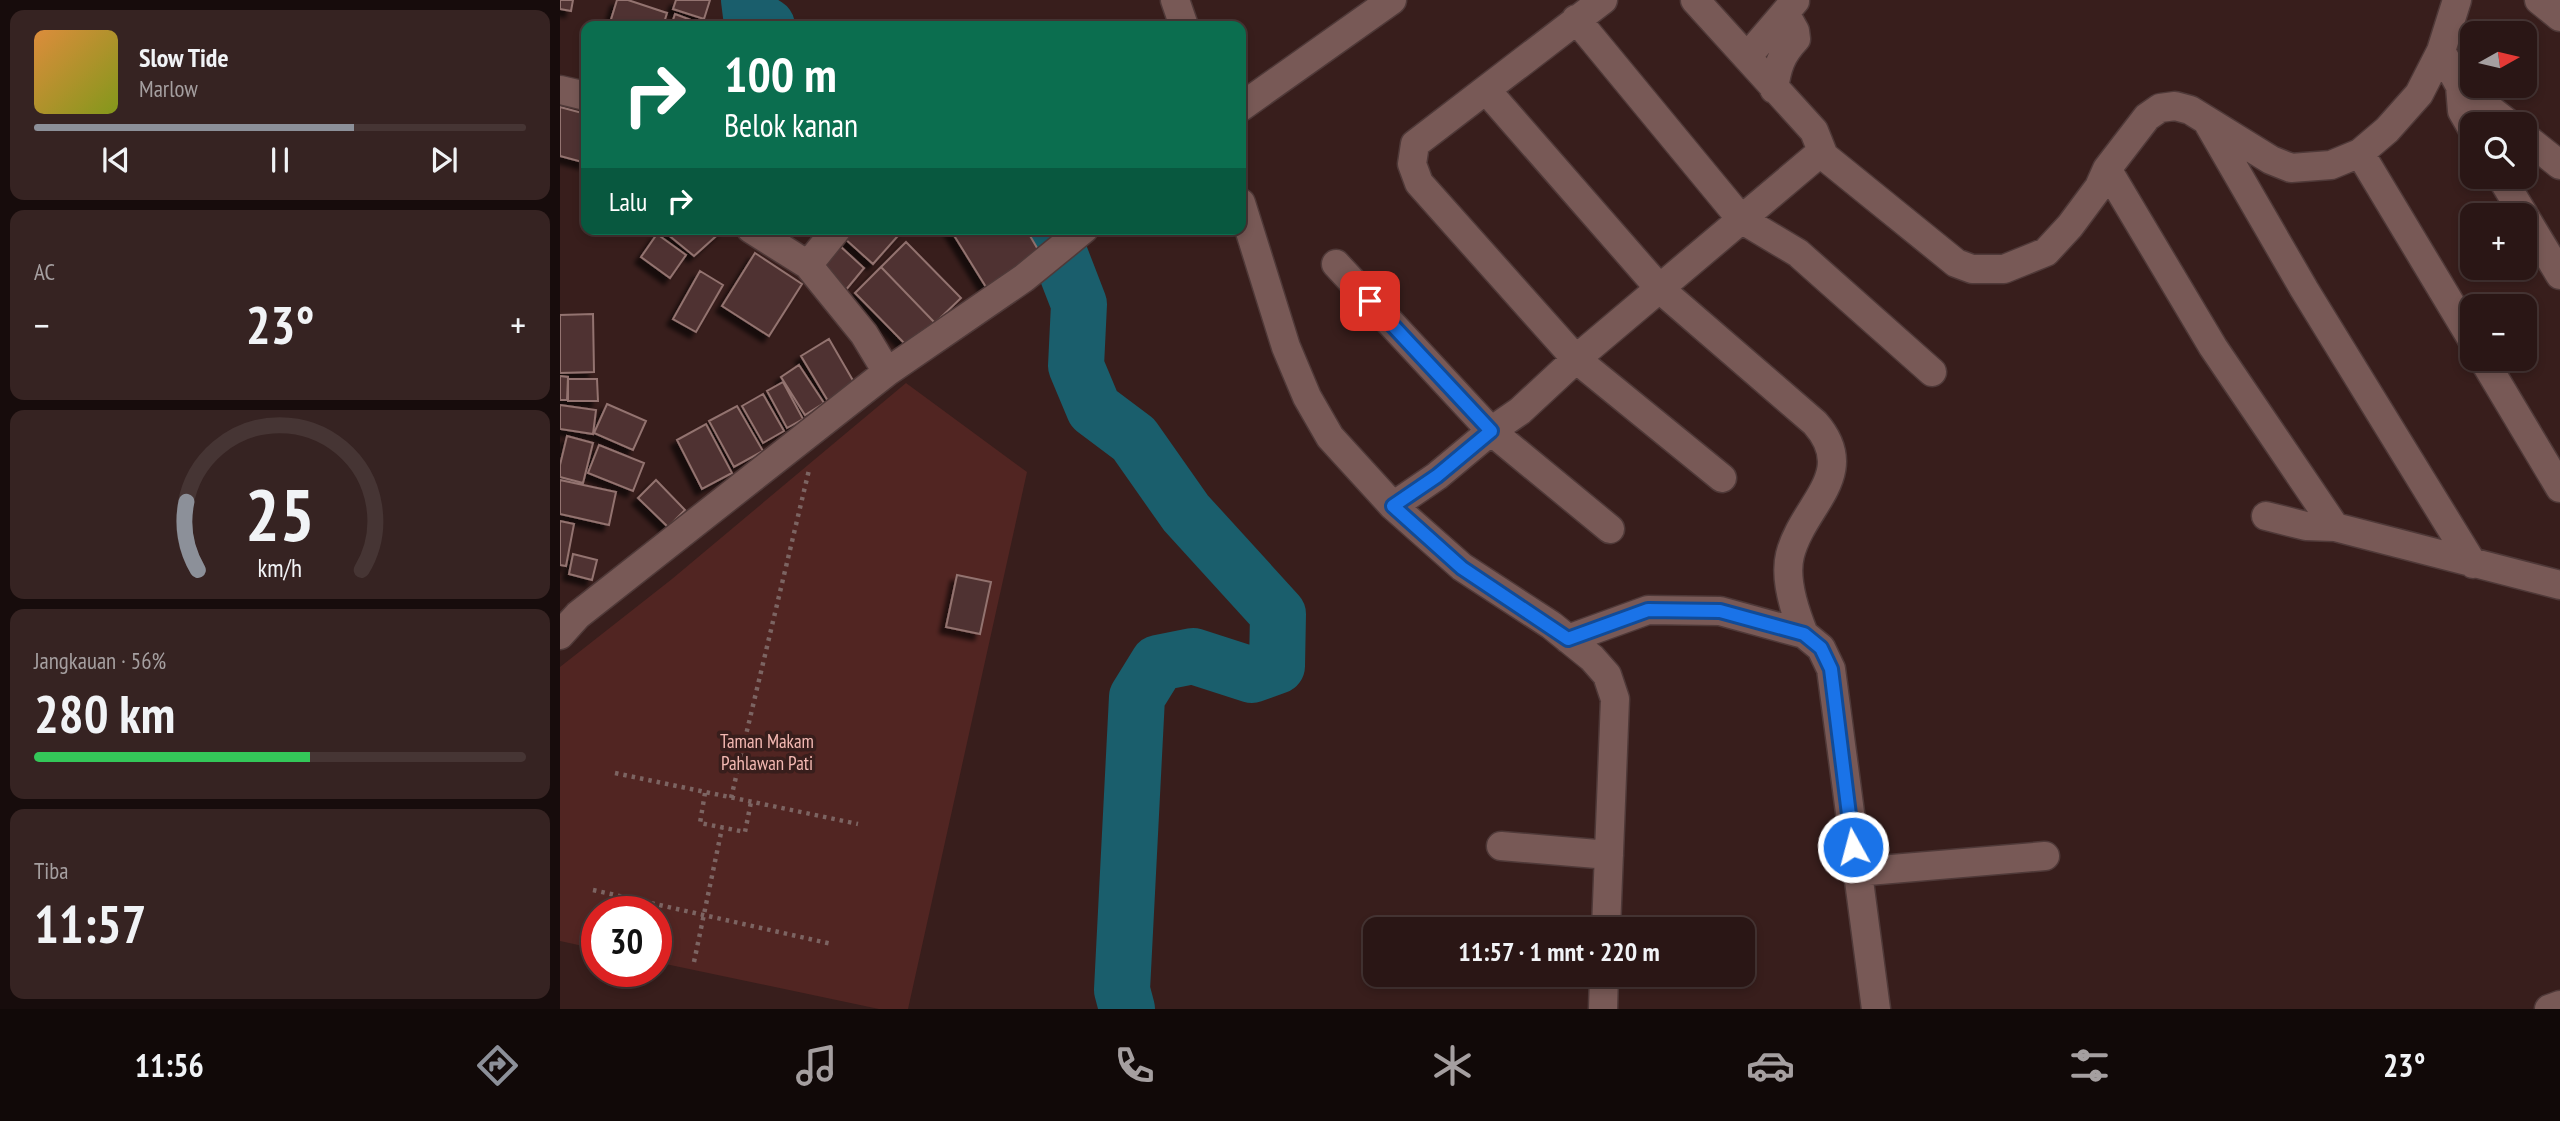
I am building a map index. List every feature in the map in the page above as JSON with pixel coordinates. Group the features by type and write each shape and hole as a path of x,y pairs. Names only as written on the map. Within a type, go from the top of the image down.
{"street":[{"path":"1175,0 1182,21"},
{"path":"1246,103 1392,0"},
{"path":"1603,0 1415,144 1412,164 1419,183 1576,359 1722,478"},
{"path":"1695,0 1814,131 1825,156 1956,263 1972,269 2004,269 2046,252 2078,217 2099,187 2106,169 2147,117 2160,108 2175,106 2190,110 2271,160 2291,168 2331,165 2360,153 2388,130 2419,94 2441,51 2457,0"},
{"path":"2539,0 2560,17"},
{"path":"1747,57 1790,7"},
{"path":"1774,89 1776,69 1783,52 1796,39 1790,7"},
{"path":"1576,19 1741,219 1798,253 1932,372"},
{"path":"2441,51 2460,86"},
{"path":"560,90 581,95"},
{"path":"1487,91 1660,289 1815,423 1828,438 1833,456 1833,472 1796,538 1789,558 1795,612 1804,634"},
{"path":"2475,98 2494,112"},
{"path":"2207,121 2304,289 2473,564"},
{"path":"2537,146 2560,164"},
{"path":"2360,153 2460,319"},
{"path":"1393,506 1437,476 1491,431 1520,411 1576,359 1741,219 1814,158 1825,156"},
{"path":"2106,169 2213,346 2336,527"},
{"path":"1246,219 1282,335 1307,397 1329,437 1393,506 1462,568 1568,639 1592,658 1607,675 1615,699 1606,917"},
{"path":"760,235 808,265 864,334 887,372"},
{"path":"808,265 832,235"},
{"path":"560,635 578,615 821,422 887,372 1024,278 1077,235"},
{"path":"2537,236 2560,275"},
{"path":"1336,264 1491,431 1611,529"},
{"path":"2490,371 2560,488"},
{"path":"2266,516 2306,526 2336,527 2560,584"},
{"path":"1568,639 1648,610 1720,611 1804,634 1821,648 1831,669 1875,1009"},
{"path":"1502,846 1609,855"},
{"path":"1856,872 2045,856"},
{"path":"1603,1009 1604,987"},
{"path":"2549,1009 2560,1005"}],"path":[{"path":"731,798 821,422"},
{"path":"615,773 858,824"},
{"path":"705,793 700,823 722,828 745,832 751,802"},
{"path":"694,962 722,828"},
{"path":"593,890 832,944"}],"green space":[{"name":"Taman Makam Pahlawan Pati","path":"906,383 1027,472 908,1009 879,1009 672,965 672,896 581,896 581,946 560,941 560,667 672,579"}],"building":[{"path":"560,0 573,0 571,11 560,9"},
{"path":"617,0 628,0 667,13 665,21 611,21"},
{"path":"676,0 710,0 704,19 673,9"},
{"path":"675,14 694,21 673,21"},
{"path":"560,107 581,113 581,162 560,156"},
{"path":"656,235 686,255 670,278 641,257"},
{"path":"668,235 717,235 694,256"},
{"path":"847,235 899,235 873,264 844,238"},
{"path":"954,235 1030,235 1040,253 986,287"},
{"path":"906,242 961,298 935,323 881,267"},
{"path":"840,246 864,268 845,291 819,270"},
{"path":"755,253 802,284 769,336 722,306"},
{"path":"881,267 935,323 910,349 855,293"},
{"path":"700,271 723,285 696,332 673,319"},
{"path":"593,314 594,372 560,373 560,315"},
{"path":"829,339 855,384 828,401 801,356"},
{"path":"799,365 824,403 805,415 781,377"},
{"path":"560,376 568,377 567,400 560,400"},
{"path":"568,379 597,379 598,401 568,401"},
{"path":"783,382 803,419 787,428 767,391"},
{"path":"763,394 784,431 763,443 742,406"},
{"path":"607,404 646,421 633,450 594,433"},
{"path":"560,405 596,410 593,434 560,429"},
{"path":"737,406 763,451 734,467 709,421"},
{"path":"706,424 732,473 702,489 677,440"},
{"path":"567,436 593,443 583,483 560,477"},
{"path":"599,445 644,463 633,491 588,473"},
{"path":"560,480 616,492 609,525 560,514"},
{"path":"656,480 685,510 668,527 638,498"},
{"path":"560,521 574,524 566,566 560,565"},
{"path":"573,554 597,560 592,580 569,574"},
{"path":"957,575 991,582 980,634 946,627"}],"waterway":[{"path":"749,0 751,16 759,21"},
{"path":"1052,235 1079,304 1076,366 1094,409 1134,439 1186,513 1278,614 1277,666 1252,675 1193,656 1158,663 1137,697 1122,990 1127,1009"}],"route":[{"path":"1370,301 1491,431 1437,476 1393,506 1462,568 1551,625 1568,639 1648,610 1720,611 1804,634 1821,648 1831,669 1853,847"}]}
